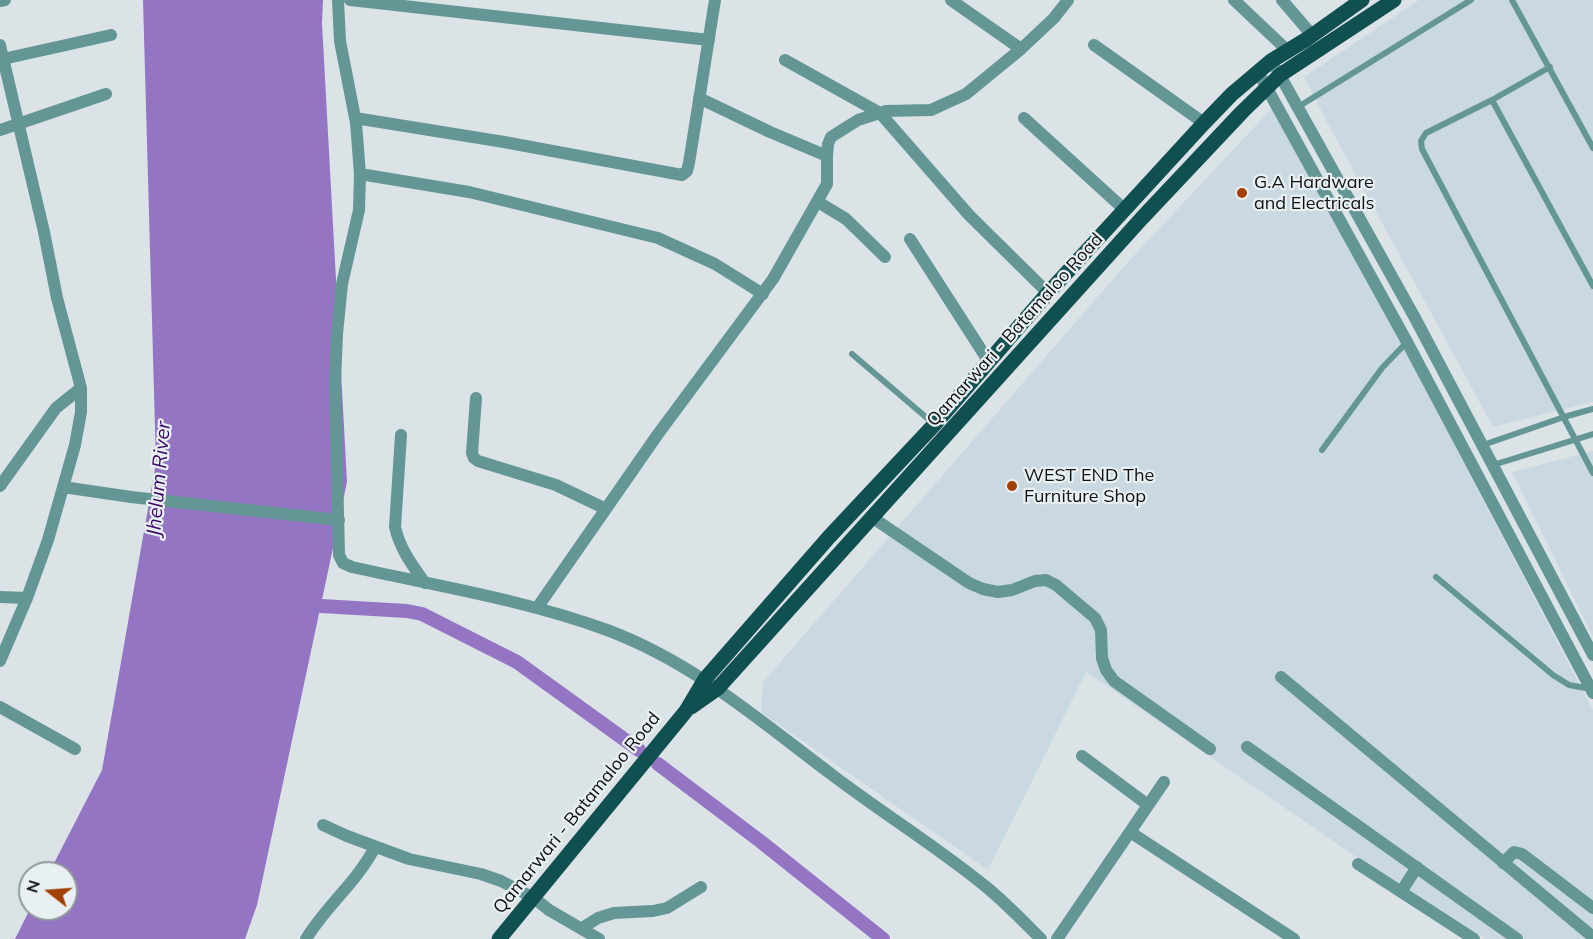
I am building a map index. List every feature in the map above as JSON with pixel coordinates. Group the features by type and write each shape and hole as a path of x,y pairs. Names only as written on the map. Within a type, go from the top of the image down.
{"main road":[{"name":"Qamarwari - Batamaloo Road","path":"499,939 686,711 705,679 829,537 934,425 1048,292 1204,123 1258,72 1362,0"},
{"name":"Qamarwari - Batamaloo Road","path":"686,711 718,688 1142,218 1267,88 1280,75 1394,0"}],"street":[{"path":"0,1 5,0"},
{"path":"338,0 340,41 355,118 360,174 359,210 342,284 337,333 334,520 339,555 343,563 352,567 537,608 607,630 653,649 718,688 832,775 987,887 1041,939"},
{"path":"350,0 709,39"},
{"path":"355,118 504,142 680,176 687,171 689,163 715,0"},
{"path":"951,0 1021,49"},
{"path":"537,608 658,434 773,279 827,184 828,144 834,135 858,120 880,113 896,110 931,110 966,94 1021,49 1054,18 1068,0"},
{"path":"1234,0 1288,51"},
{"path":"1282,0 1312,35"},
{"path":"3,59 111,35"},
{"path":"0,45 57,298 81,388 81,412 75,445 48,540 27,598 0,661"},
{"path":"1094,45 1204,123"},
{"path":"786,60 880,113 969,215 1048,292"},
{"path":"1271,61 1415,318 1593,655"},
{"path":"1258,72 1407,342 1592,691"},
{"path":"0,130 106,94"},
{"path":"699,98 827,156"},
{"path":"1024,118 1125,210"},
{"path":"360,174 469,192 658,238 715,264 762,294"},
{"path":"818,202 846,219 885,257"},
{"path":"910,239 989,362"},
{"path":"0,486 56,408 81,388"},
{"path":"476,398 472,453 474,458 556,486 606,509"},
{"path":"401,435 396,527 398,540 403,552 425,583"},
{"path":"63,487 334,520"},
{"path":"873,518 969,583 983,589 998,592 1046,580 1056,585 1095,618 1101,630 1102,658 1106,670 1114,681 1210,749"},
{"path":"0,597 27,598"},
{"path":"1281,677 1593,937"},
{"path":"0,707 75,749"},
{"path":"1247,747 1517,939"},
{"path":"1082,756 1148,805"},
{"path":"1057,939 1164,782"},
{"path":"322,825 409,859 481,874 501,881 534,898 549,910 599,939"},
{"path":"1130,832 1294,939"},
{"path":"306,939 324,913 362,870 375,847"},
{"path":"1503,863 1514,852 1522,854 1593,908"},
{"path":"1358,864 1473,939"},
{"path":"1401,892 1417,867"},
{"path":"582,928 598,918 614,913 667,908 701,887"}],"lane":[{"path":"1298,107 1471,0"},
{"path":"1512,0 1593,148"},
{"path":"1550,67 1492,100 1426,133 1421,141 1422,150 1593,473"},
{"path":"1492,100 1593,286"},
{"path":"1322,450 1382,368 1407,342"},
{"path":"852,354 934,425"},
{"path":"1483,445 1593,409"},
{"path":"1493,465 1593,434"},
{"path":"1436,577 1553,675 1569,685 1592,691"}],"shaded area":[{"path":"1419,0 1593,0 1593,402 1493,427 1304,77"},
{"path":"1276,104 1593,710 1593,939 1486,939 1374,869 1086,672 988,870 761,712 763,682 1127,263"},
{"path":"1593,451 1593,637 1512,472"}],"water":[{"name":"Jhelum River","path":"143,0 323,0 322,23 347,482 257,905 245,939 15,939 24,921 78,921 78,861 55,861 102,770 156,463"}],"waterway":[{"path":"321,606 407,611 422,614 517,662 639,750"},
{"path":"658,764 760,841 883,939"}],"place":[{"name":"G.A Hardware and Electricals","path":"1242,193"},
{"name":"WEST END The Furniture Shop","path":"1012,486"}]}
